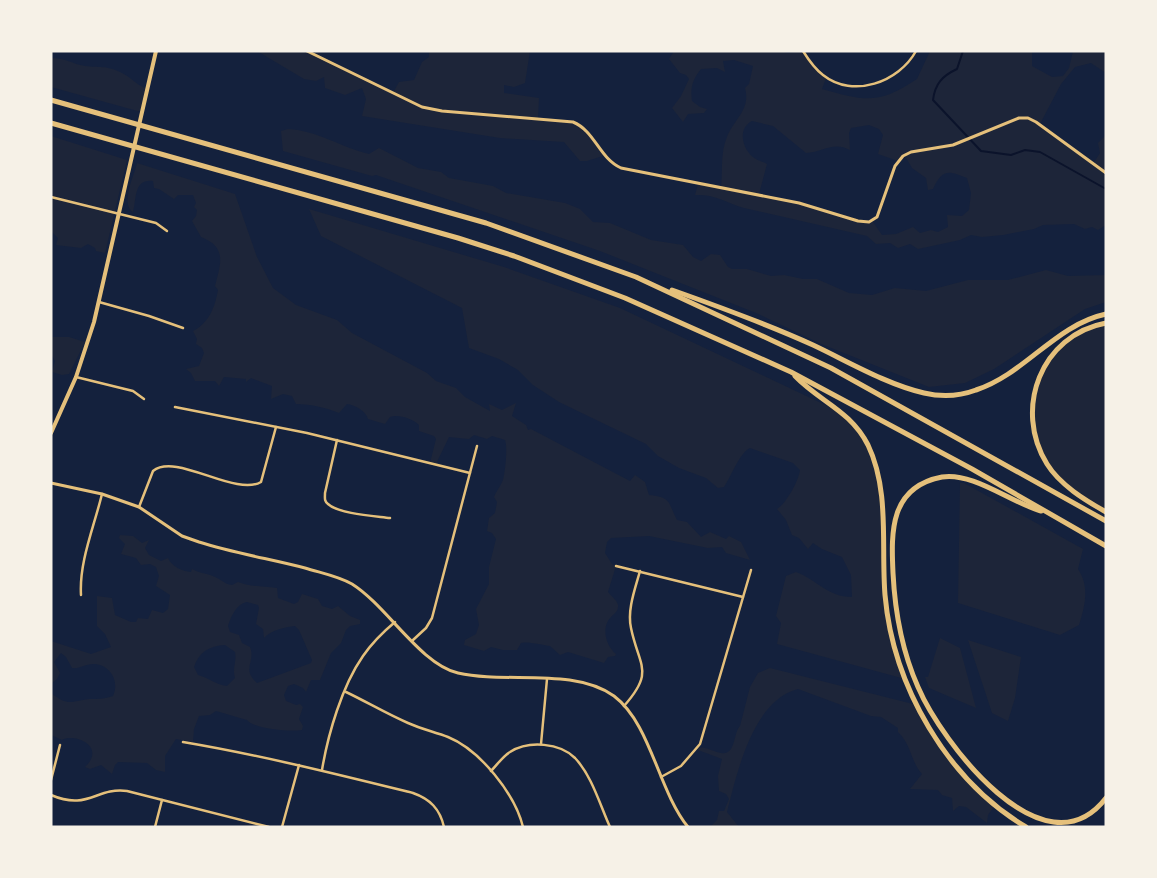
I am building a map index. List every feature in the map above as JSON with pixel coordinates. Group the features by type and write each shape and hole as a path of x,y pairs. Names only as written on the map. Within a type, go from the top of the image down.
{"highway":[{"path":"51,100 486,223 749,317 910,389 941,396 975,391 990,385 1004,378 1074,326 1106,314"},
{"path":"51,123 420,227 514,256 625,298 791,372 972,469 1106,546"},
{"path":"636,277 831,368 1106,521"},
{"path":"1106,322 1070,337 1052,353 1035,387 1032,411 1034,435 1048,464 1070,487 1106,512"},
{"path":"791,372 808,389 830,401 851,422 867,444 873,457 880,483 887,613 899,662 917,705 934,734 959,769 997,806 1026,827"},
{"path":"1049,513 1021,506 980,484 958,477 942,477 916,488 900,505 892,526 892,560 898,622 906,655 917,685 939,728 968,766 1006,803 1039,823 1066,824 1087,816 1106,798"}],"main road":[{"path":"51,433 76,376 99,302 156,51"}],"street":[{"path":"307,51 422,107 442,111 573,122 588,132 609,161 621,168 799,203 858,221 869,222 877,216 895,166 902,156 916,151 940,149 1014,120 1028,118 1044,127 1106,173"},
{"path":"803,51 828,78 860,86 874,84 896,75 909,62 916,51"},
{"path":"51,197 156,223 166,231"},
{"path":"99,302 183,328"},
{"path":"76,376 133,391 144,399"},
{"path":"175,407 337,440 470,473"},
{"path":"139,507 154,471 158,467 173,467 239,483 256,485 261,482 276,427"},
{"path":"337,440 325,493 326,502 330,506 352,512 390,518"},
{"path":"412,640 426,628 432,618 477,446"},
{"path":"51,483 102,494 139,507 182,536 199,542 295,566 351,584 371,599 432,660 449,670 489,677 578,682 614,696 637,724 672,803 688,827"},
{"path":"81,596 80,583 85,557 102,494"},
{"path":"616,566 743,597"},
{"path":"660,777 681,766 692,756 700,744 751,570"},
{"path":"624,706 640,686 643,677 643,665 631,628 633,598 640,571"},
{"path":"322,770 330,730 362,657 395,622"},
{"path":"541,744 547,679"},
{"path":"346,692 408,723 459,743 490,771 504,787 517,808 523,827"},
{"path":"183,742 211,745 322,770 426,798 436,807 444,827"},
{"path":"490,771 510,752 541,744 568,753 576,759 593,787 610,827"},
{"path":"51,780 60,745"},
{"path":"282,827 298,765"},
{"path":"51,795 66,801 82,801 117,790 268,827"},
{"path":"155,827 162,800"}],"shaded area":[{"path":"257,51 308,51 393,93 399,82 414,80 422,62 429,57 429,51 530,51 525,83 514,87 504,85 504,93 539,98 538,118 562,121 578,126 591,137 606,155 587,161 580,161 564,142 500,138 362,116 366,99 362,88 345,95 325,88 324,77 316,81 304,79"},
{"path":"674,51 781,51 788,53 803,51 826,78 822,89 849,96 871,98 892,93 917,79 930,51 1032,51 1032,66 1052,77 1063,76 1069,68 1073,51 1106,51 1106,73 1091,63 1075,67 1061,84 1040,124 1093,164 1100,153 1098,143 1106,135 1106,225 1098,230 1092,227 1085,229 1074,224 1043,225 1034,229 1003,235 982,237 971,235 960,240 918,249 910,244 898,248 890,243 876,244 867,236 744,208 714,197 695,195 698,184 721,187 725,143 744,108 746,102 745,88 749,84 753,66 734,60 723,61 725,72 717,68 701,69 696,76 691,91 692,101 700,107 707,109 704,113 688,114 683,122 672,108 681,96 689,79 686,75 680,73 669,59","holes":["752,121 773,126 806,153 833,147 850,150 849,133 851,128 869,125 879,129 883,135 878,154 898,161 905,156 912,168 926,178 928,190 933,189 939,178 946,173 967,178 971,193 969,210 962,216 947,215 948,227 938,232 931,230 920,233 913,227 896,234 882,235 873,222 798,202 759,194 767,164 751,156 743,140 744,129"]},
{"path":"51,58 85,66 110,68 124,74 147,89 141,112 51,87"},
{"path":"288,129 320,136 369,154 379,148 418,168 441,172 449,178 493,186 506,193 565,203 580,209 593,222 610,223 651,240 683,245 693,257 701,261 711,254 720,255 728,267 732,269 747,269 771,276 784,275 803,279 817,279 849,293 872,295 895,288 926,291 968,280 1008,280 1046,270 1068,276 1106,275 1106,302 1085,309 994,369 965,383 929,387 819,343 756,313 600,251 376,175 372,176 283,151 281,131"},
{"path":"51,136 127,160 105,253 96,251 95,248 88,244 81,248 56,245 58,238 51,231"},
{"path":"137,163 235,194 257,257 273,288 296,305 337,320 352,333 427,373 436,381 456,388 465,397 490,411 489,404 502,410 516,403 512,416 526,425 528,430 531,429 630,481 635,475 645,482 649,495 666,499 677,520 687,522 701,537 710,532 726,539 729,536 741,542 750,560 726,553 722,547 708,548 649,536 611,538 607,542 605,553 612,564 616,566 608,592 616,601 618,608 609,619 605,629 606,639 616,654 615,656 608,657 604,663 568,652 560,655 550,646 531,643 521,643 517,650 503,650 491,647 484,651 464,645 465,640 476,634 479,625 476,609 489,584 489,567 496,539 492,533 487,531 489,518 495,513 497,502 494,497 504,476 505,440 492,436 487,439 474,435 469,439 449,437 436,464 430,463 436,439 434,436 419,431 419,425 406,418 390,417 385,424 368,419 363,411 347,404 339,413 329,409 296,404 292,396 283,394 271,399 272,386 251,378 246,382 246,379 224,377 219,386 215,381 195,381 191,373 186,369 199,366 204,353 202,348 196,344 197,339 193,331 203,324 213,308 218,290 215,286 220,257 215,246 201,237 192,221 196,216 197,210 194,207 196,203 193,195 178,195 174,199 159,189 154,188 153,181 147,181 142,183 137,191 133,212 129,208 128,196"},
{"path":"309,209 504,267 620,308 838,411 862,436 880,484 886,595 892,638 905,679 777,644 781,623 776,616 786,576 796,572 829,591 852,597 851,575 842,557 813,543 808,549 799,538 792,535 786,520 777,509 788,497 799,474 800,470 793,463 750,448 739,459 724,487 718,488 706,478 679,468 658,456 646,444 559,402 533,385 518,370 499,359 469,348 462,308 321,236"},
{"path":"1106,323 1106,512 1064,482 1043,457 1032,419 1042,371 1067,339"},
{"path":"51,337 69,337 85,342 69,374 62,375 52,372 55,361 51,354"},
{"path":"960,483 964,483 1083,549 1078,569 1084,583 1085,597 1079,625 1060,635 958,603"},
{"path":"120,535 133,536 142,543 149,540 145,548 149,555 161,561 168,558 175,566 184,571 191,572 192,569 214,576 232,585 238,582 252,586 277,588 278,598 294,604 298,602 302,594 318,599 322,606 332,609 338,606 350,616 360,620 360,624 350,626 346,630 341,643 331,653 320,680 311,680 306,692 303,688 294,684 288,686 284,695 286,701 296,705 300,704 303,707 299,719 303,726 302,730 289,731 264,728 247,720 216,711 210,715 199,716 194,729 193,742 176,739 165,756 165,772 156,770 147,763 118,762 112,774 101,765 90,769 85,767 91,760 92,753 91,747 86,743 74,738 62,740 51,735 51,693 66,702 104,698 113,696 115,685 112,674 104,667 93,664 72,668 66,657 61,653 54,662 60,673 51,684 51,641 91,654 111,647 105,634 97,626 97,596 112,598 115,615 131,622 136,622 138,618 148,619 152,610 163,613 168,609 170,595 156,586 159,576 156,567 150,564 141,565 136,558 121,554 125,544 119,538","holes":["247,602 258,605 256,624 263,629 264,638 274,631 295,626 299,630 312,660 311,663 257,683 252,678 249,669 250,647 242,643 239,635 230,632 228,626 237,608","225,645 235,652 235,678 227,686 198,675 194,667 199,657 209,648"]},
{"path":"940,638 960,648 976,708 929,688 925,677 928,677"},
{"path":"968,640 1021,657 1015,698 1008,721 992,713"},
{"path":"770,668 917,705 956,765 995,805 988,815 987,823 966,807 959,806 953,811 952,798 942,795 938,790 910,789 922,774 915,764 906,742 898,732 898,728 881,717 871,716 798,689 782,696 769,707 758,722 749,740 727,812 739,827 710,827 717,820 719,811 724,811 729,799 726,794 719,791 718,776 722,759 698,750 698,748 726,753 732,748 750,687 758,673"}],"waterway":[{"path":"963,51 957,69 940,81 935,89 933,100 981,151 1011,155 1025,150 1040,152 1106,189"}]}
